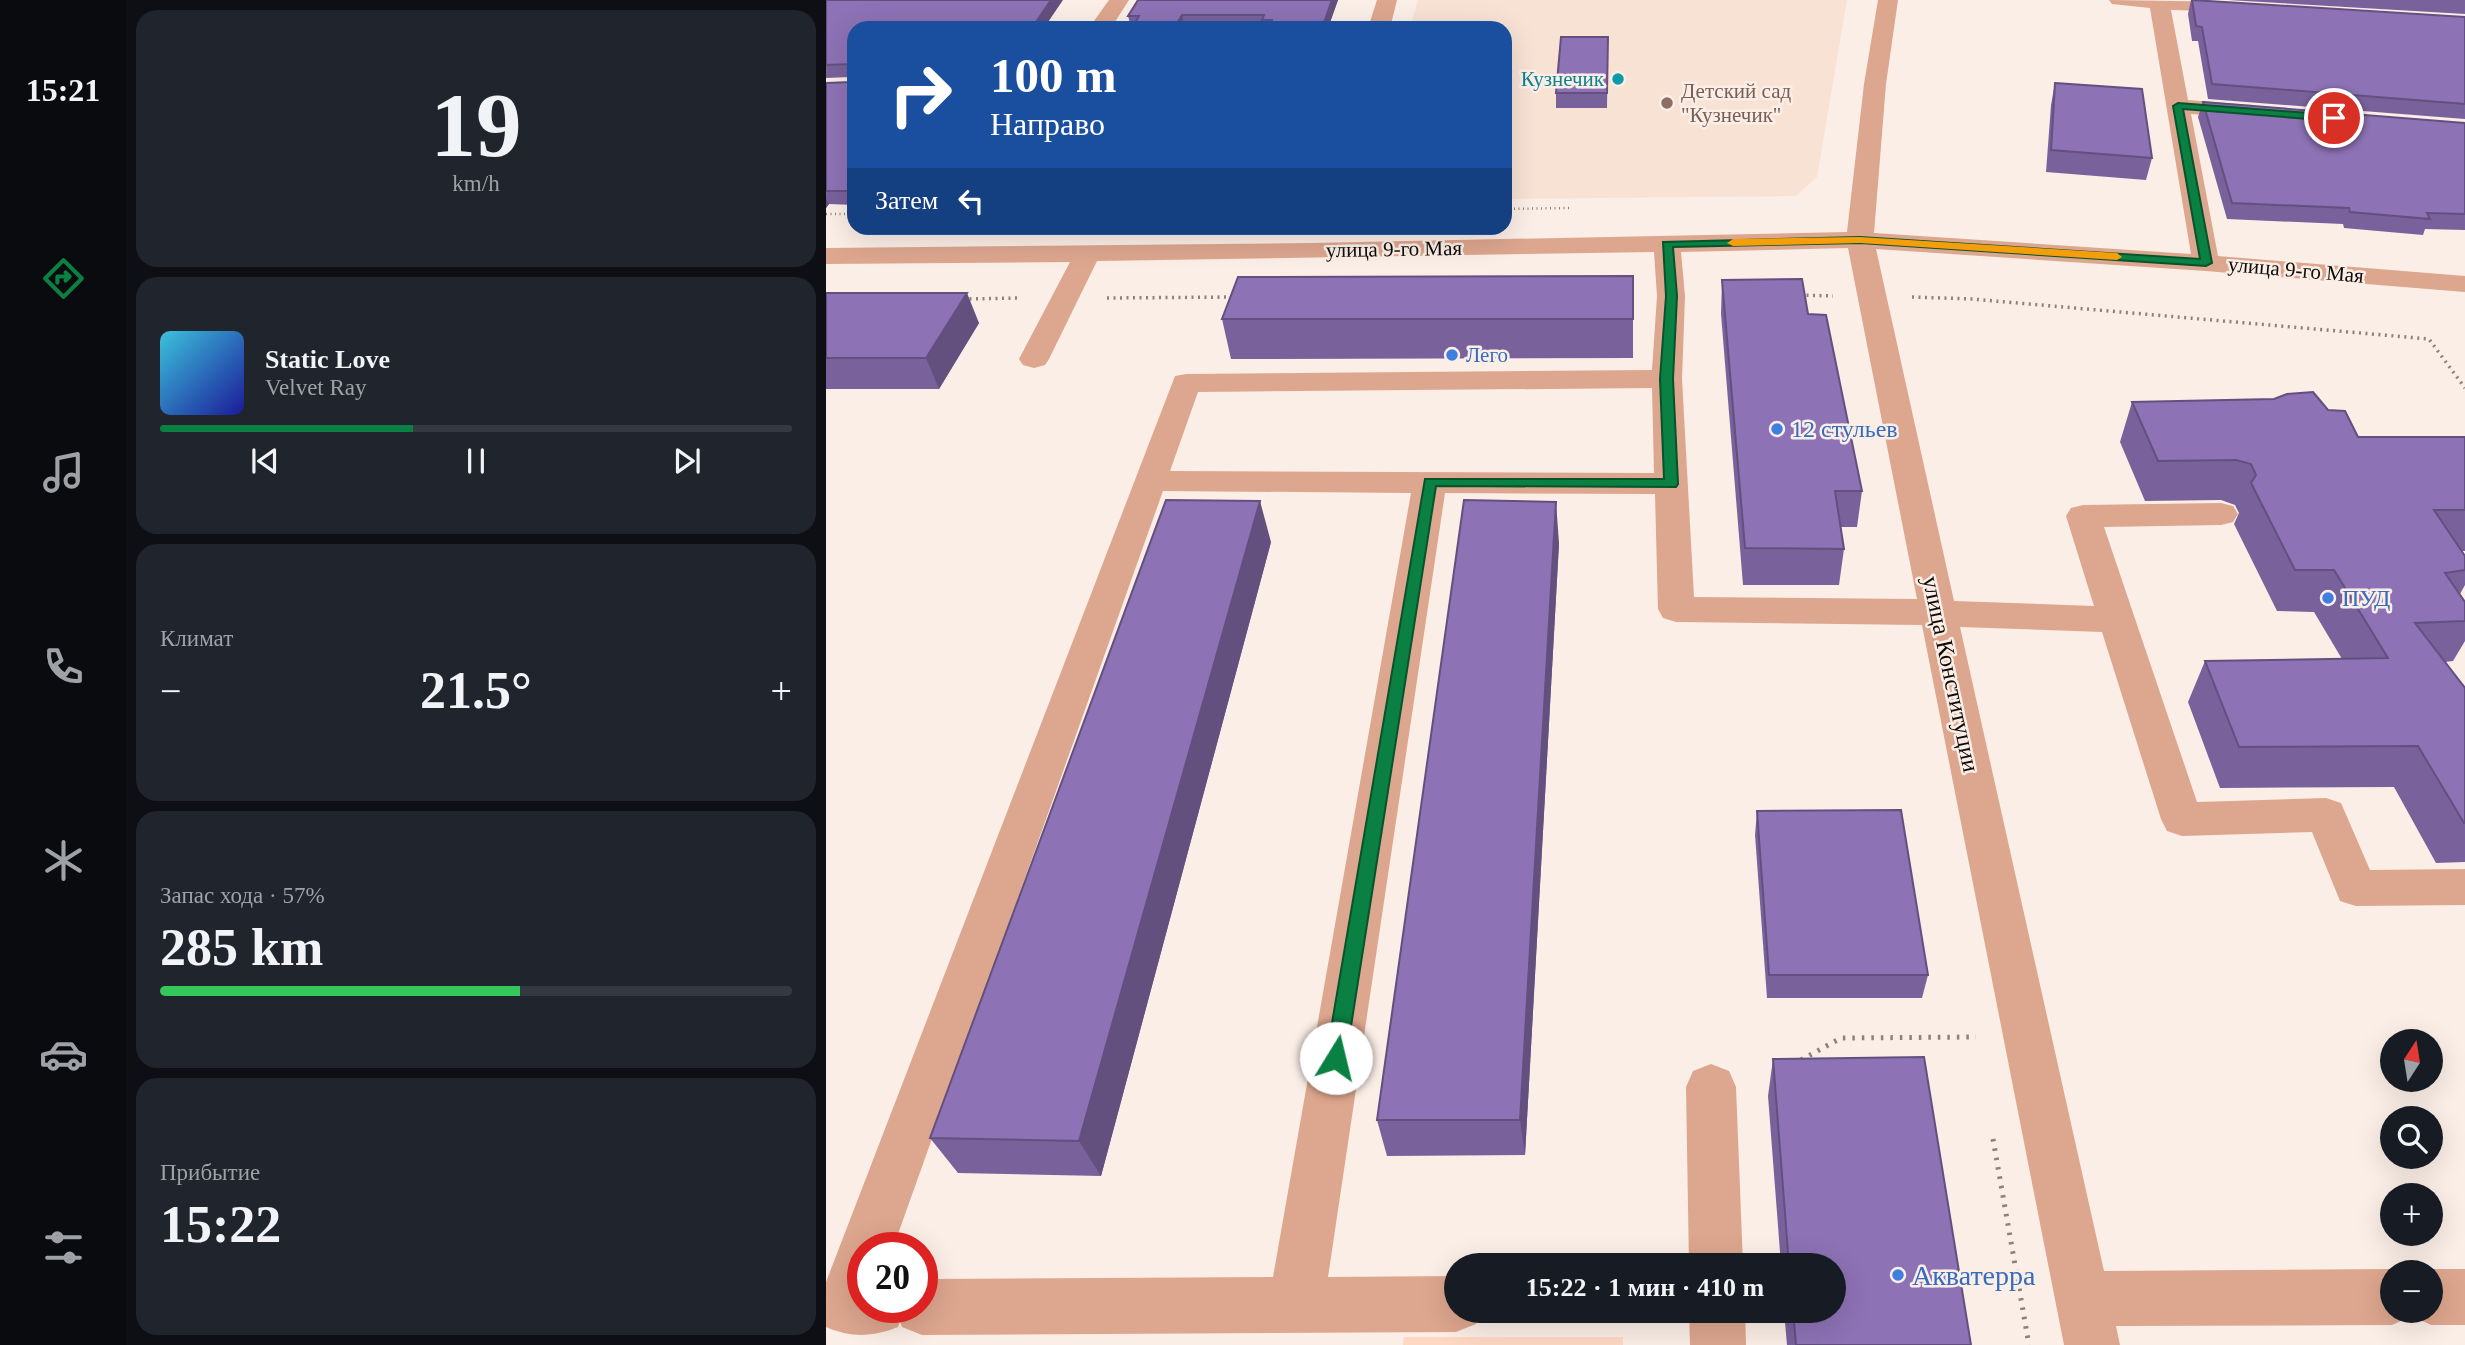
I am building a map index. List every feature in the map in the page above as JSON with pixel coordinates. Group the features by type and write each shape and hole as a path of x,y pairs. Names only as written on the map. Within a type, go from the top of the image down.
{"street":[{"path":"1105,21 1119,0"},
{"path":"1381,21 1387,0"},
{"name":"улица Конституции","path":"1888,0 1875,84 1860,240 2087,1322"},
{"path":"2119,0 2270,10"},
{"path":"2159,1 2206,263"},
{"path":"2178,106 2274,114"},
{"path":"942,255 956,235"},
{"name":"улица 9-го Мая","path":"826,256 1088,253 1316,239 1667,244 1860,240 2453,283"},
{"path":"1667,244 1671,296 1667,379 1676,609 1938,613 2117,620"},
{"path":"1034,359 1088,253"},
{"path":"2453,283 2465,313"},
{"path":"872,1232 1186,383 1667,379"},
{"path":"1150,481 1671,484"},
{"path":"1296,1304 1430,482"},
{"path":"2221,514 2083,516 2182,819 2326,816 2356,888 2465,887"},
{"path":"1711,1087 1716,1253"},
{"path":"2443,1297 2465,1297"},
{"path":"2087,1322 2380,1298"},
{"path":"938,1307 1444,1304"},
{"path":"1717,1323 1718,1345"}],"path":[{"path":"826,214 847,214"},
{"path":"1799,1061 1841,1038 1976,1037"}],"shaded area":[{"name":"Детский сад \"Кузнечик\"","path":"1418,0 1847,0 1817,177 1796,196 1512,199 1512,21 1412,21"},
{"path":"1404,1337 1623,1337 1623,1345 1403,1345"}],"building":[{"path":"826,0 1051,0 1037,21 847,21 847,64 826,65"},
{"path":"1138,0 1332,0 1324,21 1262,20 1264,15 1182,15 1178,21 1136,21 1139,16 1128,16"},
{"path":"2192,0 2465,17 2465,104 2212,84 2202,27 2196,26"},
{"path":"1561,37 1608,37 1607,93 1556,93"},
{"path":"847,82 847,191 826,191 826,83"},
{"path":"2055,83 2142,89 2152,158 2051,150"},
{"path":"2203,102 2465,123 2465,214 2427,213 2430,219 2350,212 2349,208 2232,203"},
{"path":"1633,276 1633,319 1222,319 1238,277"},
{"path":"1802,279 1808,314 1826,315 1862,491 1835,491 1844,549 1745,548 1722,280"},
{"path":"826,293 967,293 926,358 826,358"},
{"path":"2313,392 2328,410 2345,411 2358,437 2465,437 2465,510 2434,510 2465,556 2465,570 2445,573 2465,602 2465,621 2415,623 2465,688 2465,823 2418,746 2239,747 2205,661 2388,658 2334,570 2295,570 2251,483 2256,475 2251,464 2236,460 2158,461 2132,402 2274,399 2287,394"},
{"path":"1166,500 1260,501 1079,1141 930,1138"},
{"path":"1464,500 1556,502 1520,1120 1377,1120"},
{"path":"1901,810 1928,975 1769,975 1757,811"},
{"path":"1924,1057 1971,1345 1796,1345 1794,1323 1846,1323 1846,1253 1788,1253 1773,1059"}],"slow traffic":[{"path":"1733,243 1860,240 2117,257"}],"place":[{"name":"Кузнечик","path":"1618,79"},
{"name":"Детский сад \"Кузнечик\"","path":"1667,103"},
{"name":"Лего","path":"1452,355"},
{"name":"12 стульев","path":"1777,429"},
{"name":"ПУД","path":"2328,598"},
{"name":"Акватерра","path":"1898,1275"}],"route":[{"path":"1336,1058 1430,482 1671,484 1667,379 1671,296 1667,244 1860,240 2206,263 2178,106 2334,118"}]}
